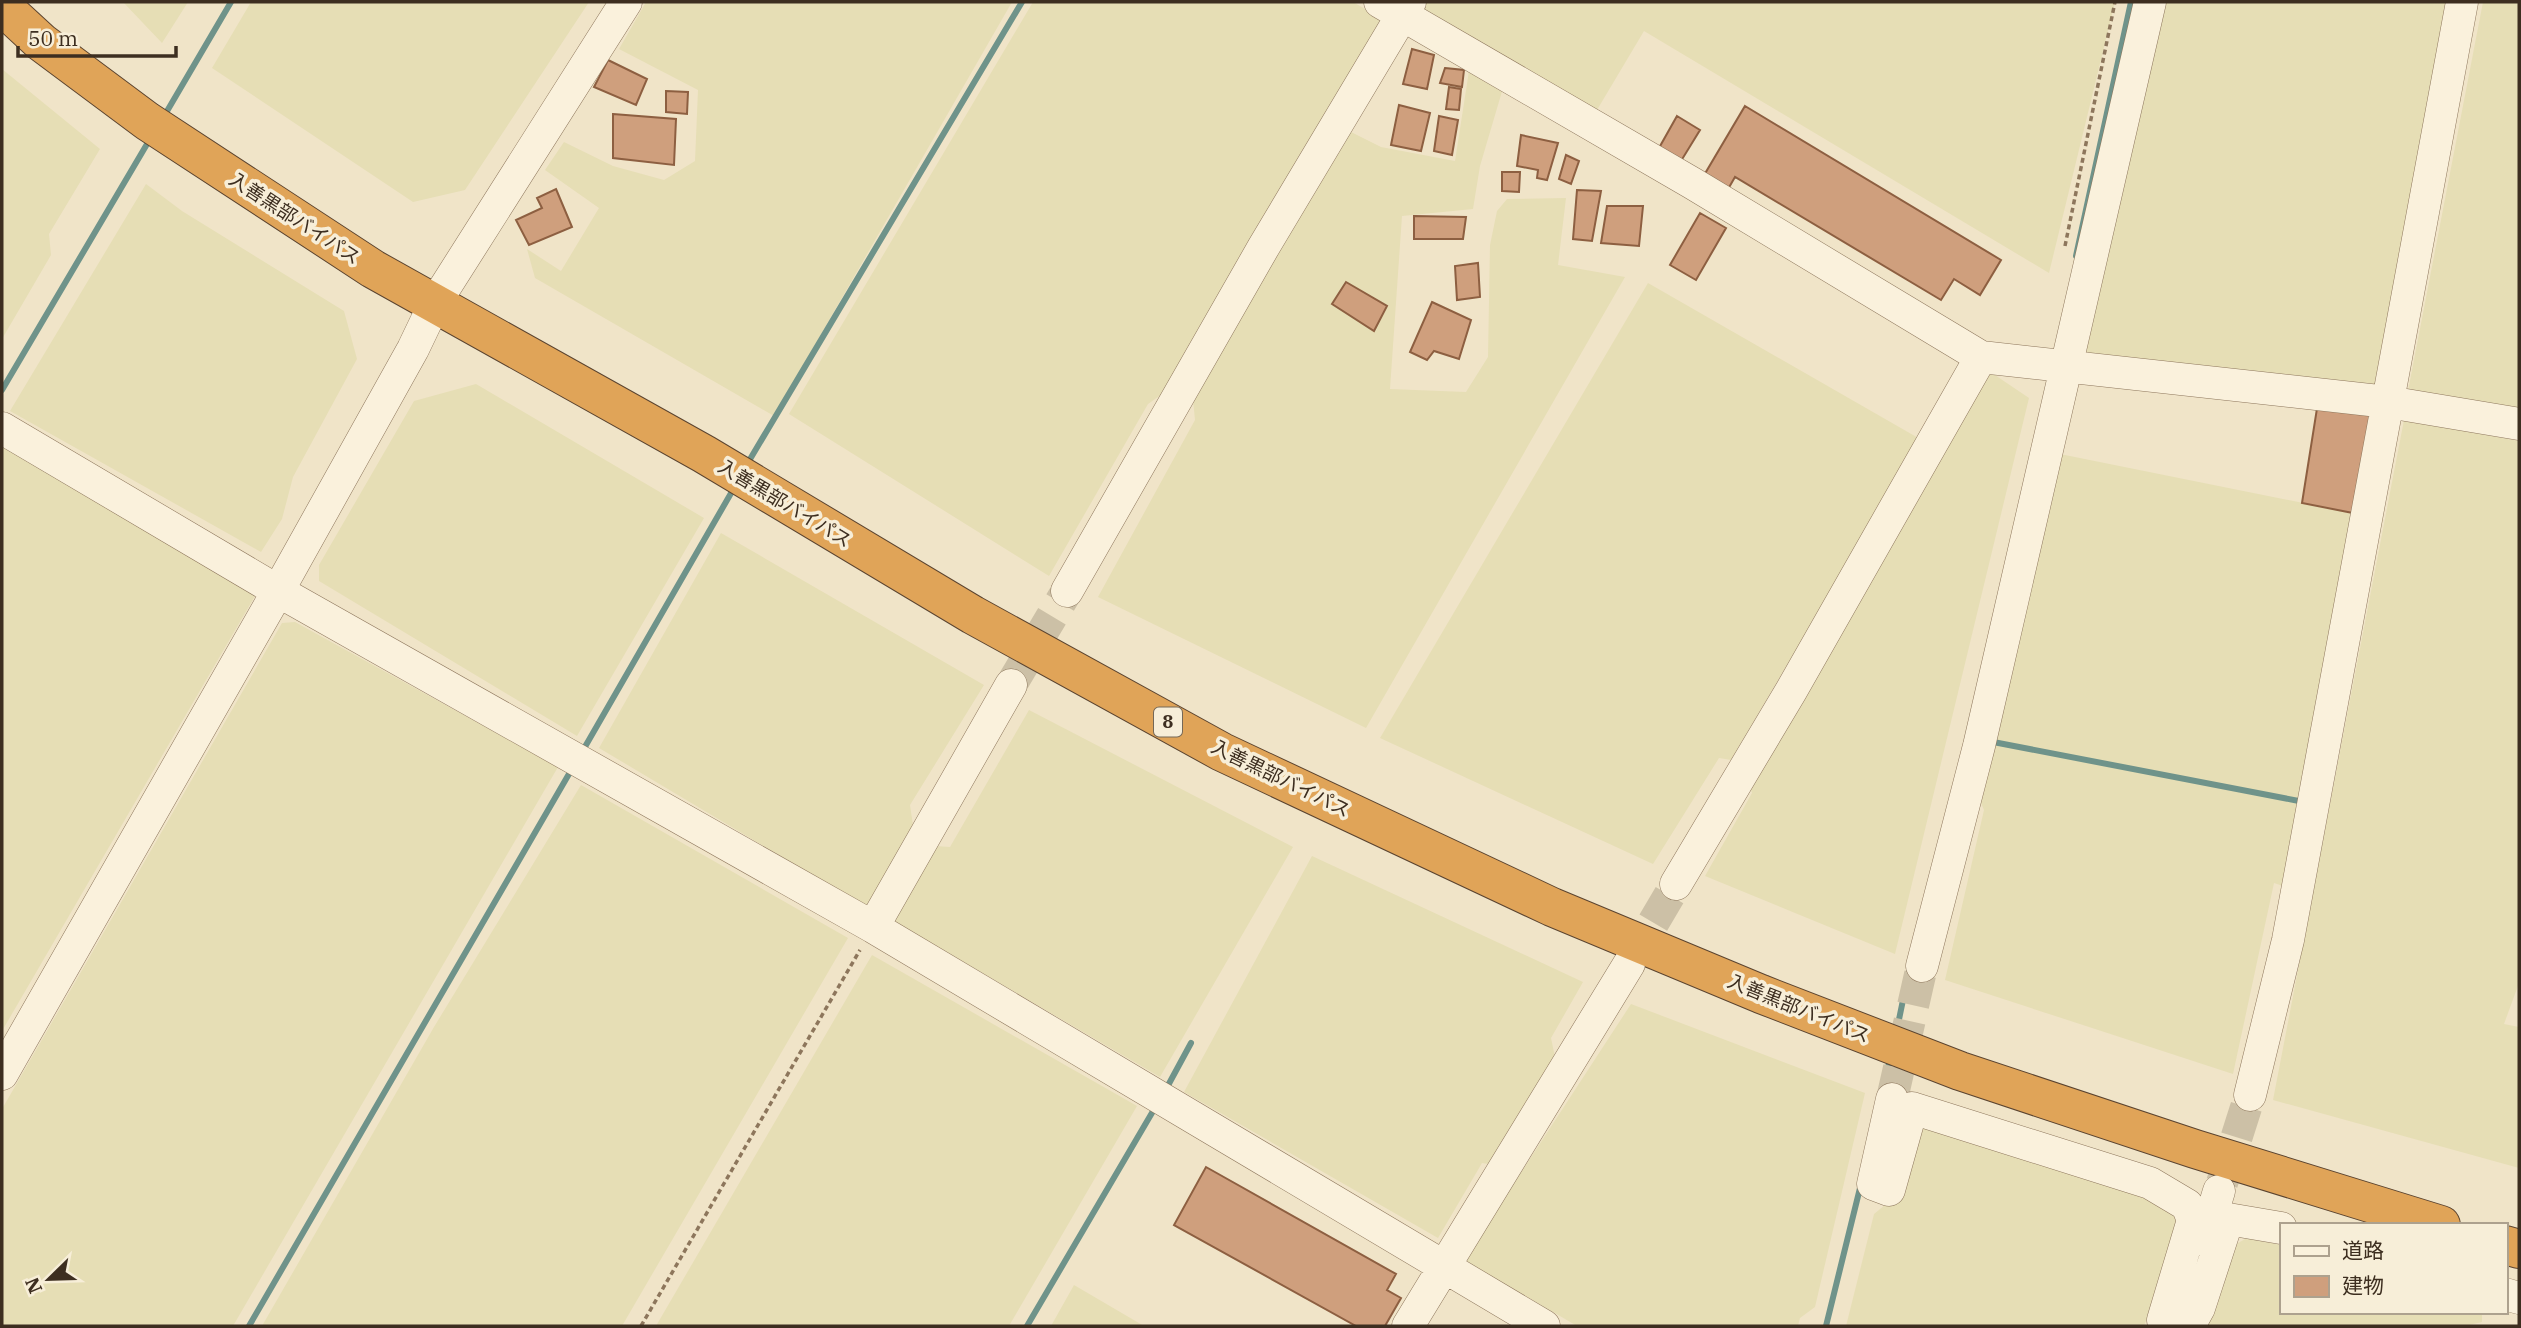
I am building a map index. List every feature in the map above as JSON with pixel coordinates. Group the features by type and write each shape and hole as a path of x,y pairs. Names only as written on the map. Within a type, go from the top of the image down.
{"highway":[{"name":"入善黒部バイパス","path":"2,6 41,42 147,121 373,269 704,454 973,615 1222,752 1552,907 1760,994 1960,1071 2195,1149 2435,1223"}],"street":[{"path":"2,1074 278,591 413,349 435,303 626,2"},
{"path":"1922,966 1979,746 2150,2"},
{"path":"2250,1095 2288,940 2462,2"},
{"path":"1067,591 1263,248 1397,6 1980,357 2388,402 2519,424"},
{"path":"1676,884 1791,691 1980,357"},
{"path":"2,428 278,591 873,927 1544,1326"},
{"path":"873,927 1011,685"},
{"path":"1408,1326 1629,964"},
{"path":"1892,1099 1873,1184 1889,1190 1912,1108 2150,1183 2187,1205 2193,1220 2163,1320 2170,1326 2191,1284 2220,1191"},
{"path":"2189,1326 2199,1308 2228,1219 2280,1228"}],"path":[{"path":"2063,257 2115,2"},
{"path":"641,1326 873,927"}],"shaded area":[{"path":"123,2 188,2 162,43"},
{"path":"251,2 589,2 465,190 413,202 212,68"},
{"path":"646,2 1012,2 774,416 535,278 527,249 561,271 599,208 545,170 564,142 613,166 664,180 695,161 698,90 619,49"},
{"path":"1033,2 1353,2 1386,21 1168,390 1148,404 1049,576 789,414"},
{"path":"1422,2 2115,2 2049,273 1644,31 1594,115 1417,11"},
{"path":"2155,2 2446,2 2376,388 2079,354"},
{"path":"2483,2 2519,2 2519,409 2408,391"},
{"path":"2,69 100,149 49,234 51,255 2,339"},
{"path":"1469,71 1503,88 1480,166 1473,209 1402,216 1390,389 1466,392 1488,357 1490,245 1497,211 1507,199 1566,198 1558,265 1625,277 1366,728 1098,597 1195,420 1193,400 1349,131 1381,147 1455,161"},
{"path":"146,184 182,211 344,311 357,359 293,477 282,519 261,552 10,411"},
{"path":"1648,283 1920,439 1731,760 1719,758 1653,864 1380,738"},
{"path":"1986,369 2029,398 1895,954 1705,876 1752,793 1748,780"},
{"path":"476,384 704,518 577,736 319,581 319,565 414,401"},
{"path":"2404,420 2519,441 2519,983 2504,1024 2519,1027 2519,1168 2273,1100"},
{"path":"2,445 255,596 2,1031"},
{"path":"2060,454 2353,513 2286,887 2274,883 2233,1074 1945,980 1984,810 1978,796"},
{"path":"721,533 984,685 910,805 914,832 868,908 599,748"},
{"path":"295,622 558,767 233,1326 2,1326 2,1109 282,623"},
{"path":"1029,710 1293,847 1160,1077 892,920 935,846 950,847"},
{"path":"581,785 848,938 622,1326 262,1326 434,1027"},
{"path":"1312,856 1583,982 1551,1038 1555,1057 1494,1165 1482,1163 1438,1238 1184,1092"},
{"path":"872,955 1137,1106 1009,1326 656,1326"},
{"path":"1631,1004 1865,1093 1815,1307 1800,1318 1798,1326 1577,1326 1464,1260"},
{"path":"1929,1124 2170,1207 2180,1224 2179,1239 2144,1326 1846,1326 1874,1214 1896,1196 1914,1131"},
{"path":"2247,1238 2280,1245 2280,1314 2482,1314 2482,1322 2465,1326 2201,1326 2229,1248"},
{"path":"1074,1285 1144,1326 1051,1326"}],"building":[{"path":"1412,49 1434,55 1427,89 1403,84"},
{"path":"608,60 647,79 636,105 594,87"},
{"path":"1445,68 1464,70 1462,87 1440,83"},
{"path":"1449,87 1461,89 1459,110 1446,109"},
{"path":"666,91 688,92 687,114 666,112"},
{"path":"1399,105 1430,113 1421,151 1391,145"},
{"path":"1745,106 2001,260 1980,295 1954,279 1941,300 1735,177 1727,191 1703,177"},
{"path":"613,114 676,119 674,165 613,158"},
{"path":"1439,116 1458,120 1452,155 1434,151"},
{"path":"1677,116 1700,130 1681,161 1659,148"},
{"path":"1521,135 1558,143 1547,180 1537,178 1538,170 1517,166"},
{"path":"1566,155 1579,161 1571,184 1559,179"},
{"path":"1502,172 1520,172 1519,192 1502,191"},
{"path":"556,189 572,227 529,245 516,220 542,208 537,198"},
{"path":"1577,190 1601,191 1592,241 1573,239"},
{"path":"1607,206 1643,206 1639,246 1601,243"},
{"path":"1700,213 1726,228 1696,280 1670,265"},
{"path":"1414,216 1466,217 1463,239 1414,239"},
{"path":"1478,263 1480,297 1457,300 1455,266"},
{"path":"1346,282 1387,306 1374,331 1332,304"},
{"path":"1432,302 1471,320 1459,359 1434,351 1427,360 1410,352"},
{"path":"2318,402 2375,408 2353,513 2302,503"},
{"path":"1206,1167 1396,1274 1387,1290 1401,1298 1385,1326 1356,1326 1174,1225"}],"waterway":[{"path":"163,118 231,2"},
{"path":"746,466 1022,2"},
{"path":"2076,256 2131,2"},
{"path":"2,390 150,139"},
{"path":"582,752 734,488"},
{"path":"1988,741 2304,802"},
{"path":"249,1326 573,767"},
{"path":"1896,1034 1910,966"},
{"path":"1165,1091 1191,1043"},
{"path":"1883,1092 1890,1058"},
{"path":"1027,1326 1156,1106"},
{"path":"1826,1326 1861,1184"}],"tunnel":[{"path":"1011,685 1067,591"},
{"path":"1629,964 1676,884"},
{"path":"1892,1099 1922,966"},
{"path":"2222,1183 2250,1095"}]}
